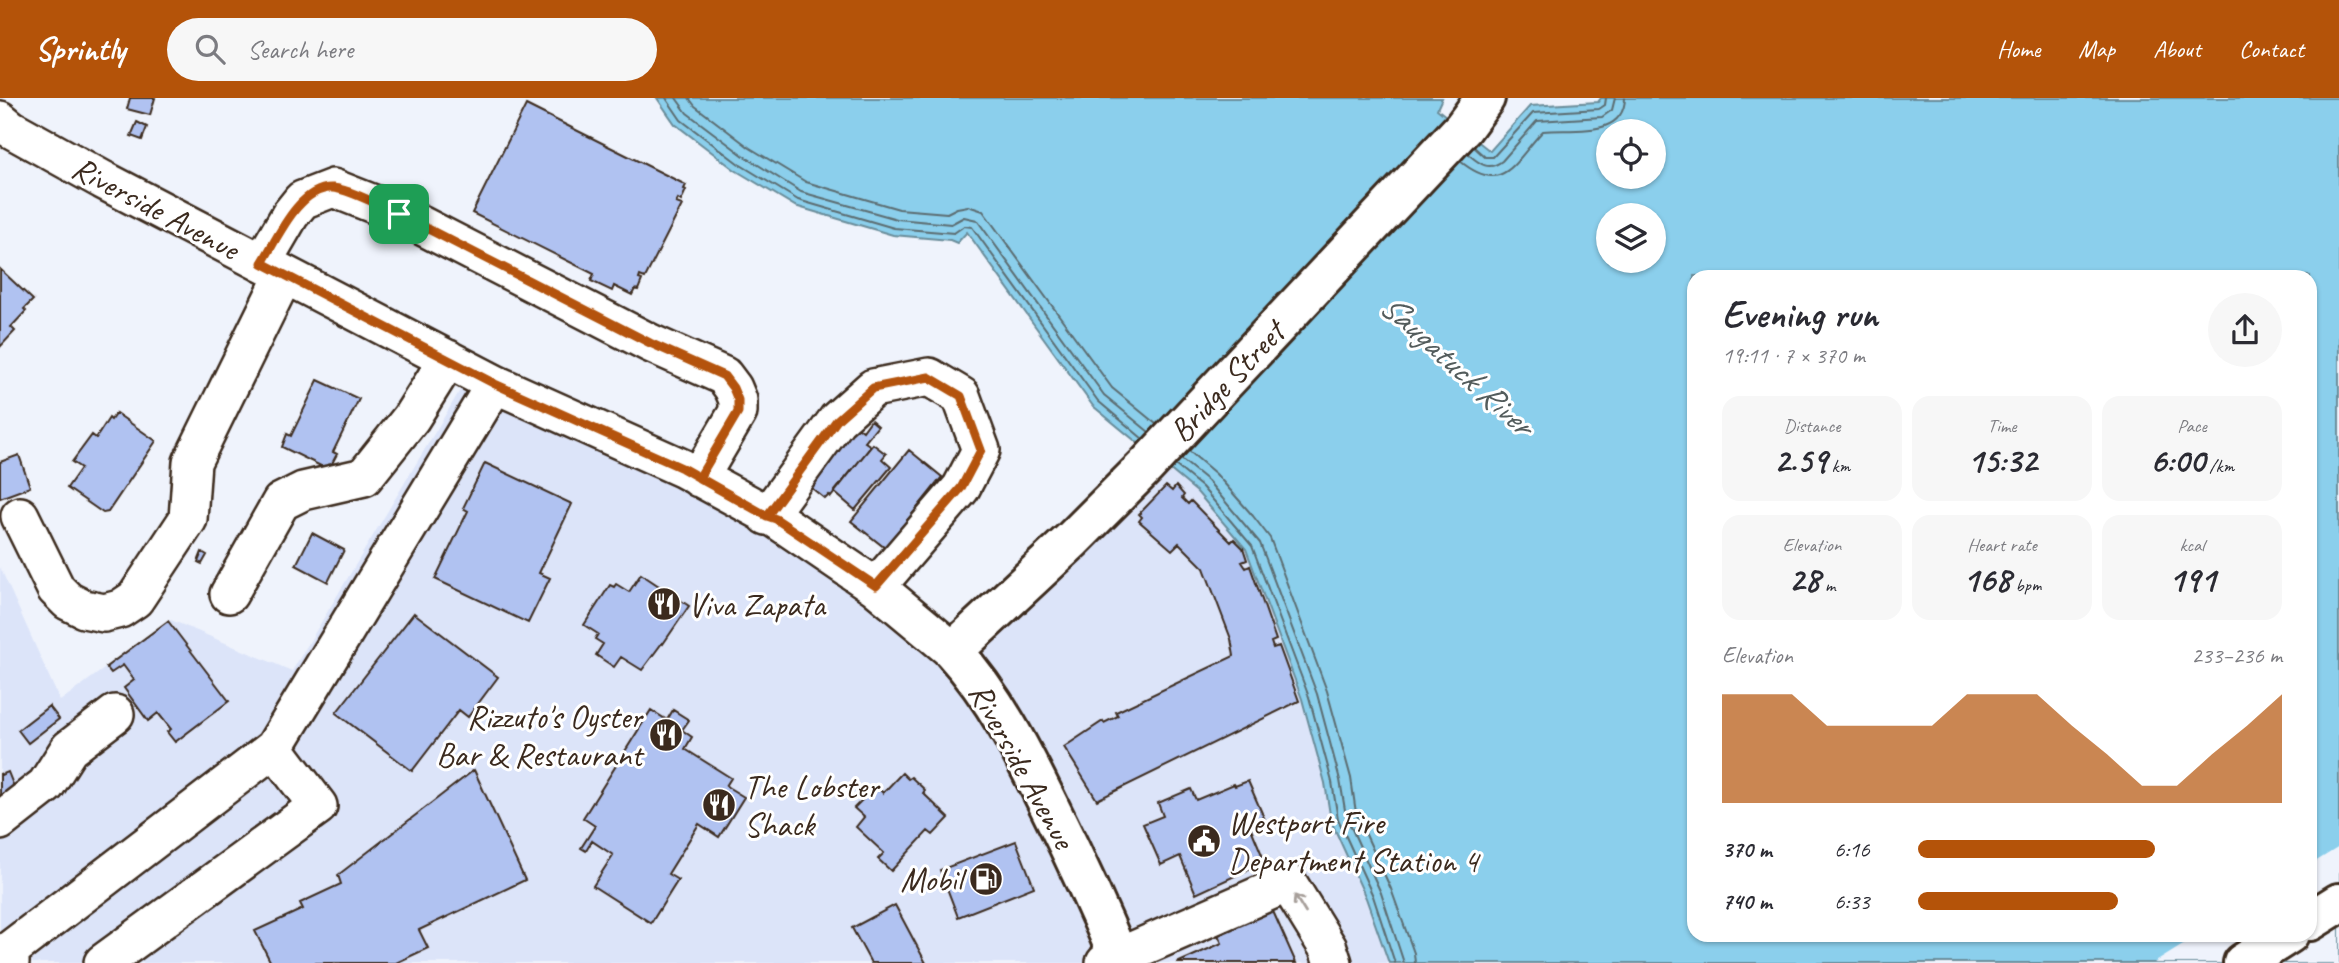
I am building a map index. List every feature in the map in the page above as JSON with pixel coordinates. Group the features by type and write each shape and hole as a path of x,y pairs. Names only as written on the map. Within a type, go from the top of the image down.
{"main road":[{"name":"Bridge Street","path":"953,651 1072,540 1146,466 1474,113"},
{"name":"Riverside Avenue","path":"953,651 973,673 990,698 1027,761 1069,846 1115,961"},
{"path":"2317,917 2339,903"},
{"path":"2243,963 2276,942"}],"street":[{"name":"Riverside Avenue","path":"0,120 11,129 103,180 495,384 682,468 776,519 876,586 953,651"},
{"path":"20,516 56,589 68,601 84,609 104,613 120,609 135,599 188,519 192,462 273,269 290,215 302,200 333,188 399,214 638,337 724,376 738,400 738,412 699,478"},
{"path":"229,594 281,502 303,491 365,477 411,418 448,359"},
{"path":"767,516 837,420 873,388 929,377 961,396 981,450 961,488 876,586"},
{"path":"10,963 10,950 274,748 495,384"},
{"path":"0,821 46,785 69,749 115,714"},
{"path":"103,963 318,806 274,748"},
{"path":"1115,961 1288,883 1328,948 1333,963"}],"shaded area":[{"path":"471,372 682,468 953,651 1146,466 1176,474 1197,492 1246,549 1302,699 1325,783 1331,821 1366,898 1389,963 0,963 0,567 60,701 171,620 292,671"}],"water":[{"name":"Saugatuck River","path":"657,98 1442,98 1437,109 1490,151 1530,106 1598,102 1601,98 2339,98 2339,963 1389,963 1366,898 1331,821 1325,783 1302,699 1246,549 1197,492 1093,406 967,232 957,243 950,240 893,235 795,206 735,170 675,124"}],"pier":[{"path":"2339,847 2339,963 2154,963 2188,942 2317,942 2317,861"}],"building":[{"path":"130,98 155,98 150,115 127,109"},
{"path":"526,105 686,185 681,201 678,199 676,203 682,205 645,278 640,276 639,279 642,280 638,290 635,289 632,295 614,286 612,291 591,281 594,274 472,213"},
{"path":"137,122 147,127 142,140 131,136"},
{"path":"0,269 33,300 11,327 15,331 0,347"},
{"path":"318,380 359,399 333,452 337,454 327,473 325,468 282,447 287,434 291,436"},
{"path":"116,413 156,441 108,512 103,513 67,488 81,468 72,462 92,435 96,438 109,418 111,420"},
{"path":"871,420 878,426 865,442 871,446 831,497 829,495 825,499 803,481 854,424 863,431"},
{"path":"873,444 886,454 882,459 891,467 855,510 834,492"},
{"path":"909,450 942,477 885,548 851,521"},
{"path":"19,455 30,487 0,498 0,462"},
{"path":"485,463 572,504 539,573 550,578 528,623 435,579 468,511 463,508"},
{"path":"1166,486 1172,491 1176,486 1188,504 1191,501 1231,542 1234,539 1243,548 1247,560 1242,562 1246,568 1250,566 1276,640 1271,642 1273,648 1279,646 1299,701 1097,800 1064,747 1103,721 1104,723 1118,716 1116,712 1234,656 1231,639 1204,568 1179,543 1172,550 1139,521 1142,517 1139,514"},
{"path":"312,533 344,550 328,582 296,565"},
{"path":"202,552 207,555 202,564 198,562"},
{"path":"641,574 689,606 642,670 621,657 614,667 596,655 603,644 595,639 598,634 584,625 610,585 614,587 616,584 629,592"},
{"path":"414,613 498,677 468,717 459,710 412,771 336,713"},
{"path":"168,621 229,701 175,742 167,732 171,729 158,713 148,721 124,688 134,680 123,665 111,673 106,667"},
{"path":"49,706 59,719 28,743 18,730"},
{"path":"651,710 667,720 673,710 689,720 682,730 692,737 685,749 731,778 726,786 744,797 719,837 699,824 668,874 678,880 651,923 593,886 613,855 592,841 586,851 581,848 595,826 583,818"},
{"path":"474,770 525,880 419,930 428,948 396,963 271,963 255,931 303,909 300,903 341,884 338,875"},
{"path":"8,772 18,797 0,805 0,773 1,775"},
{"path":"902,773 908,779 911,777 925,790 923,793 949,818 933,835 928,831 891,871 878,859 884,853 856,827 864,817 854,808 876,786 883,793"},
{"name":"Westport Fire Department Station 4","path":"1248,781 1265,820 1250,826 1265,862 1196,894 1180,856 1161,865 1143,824 1163,816 1158,803 1191,789 1196,800"},
{"path":"1016,841 1034,887 958,917 940,870"},
{"path":"1268,900 1296,963 1177,963 1222,943 1216,931"},
{"path":"895,905 926,963 871,963 852,928"}],"place":[{"name":"Viva Zapata","path":"664,604"},
{"name":"Rizzuto's Oyster Bar & Restaurant","path":"666,735"},
{"name":"The Lobster Shack","path":"719,805"},
{"name":"Westport Fire Department Station 4","path":"1204,841"},
{"name":"Mobil","path":"986,879"}],"route":[{"path":"399,214 333,188 312,194 302,200 290,215 262,263 495,384 682,468 699,478 767,516 776,519 876,586 961,488 981,450 961,396 929,377 873,388 837,420 767,516 699,478 738,412 738,400 724,376 650,343 399,214"}]}
